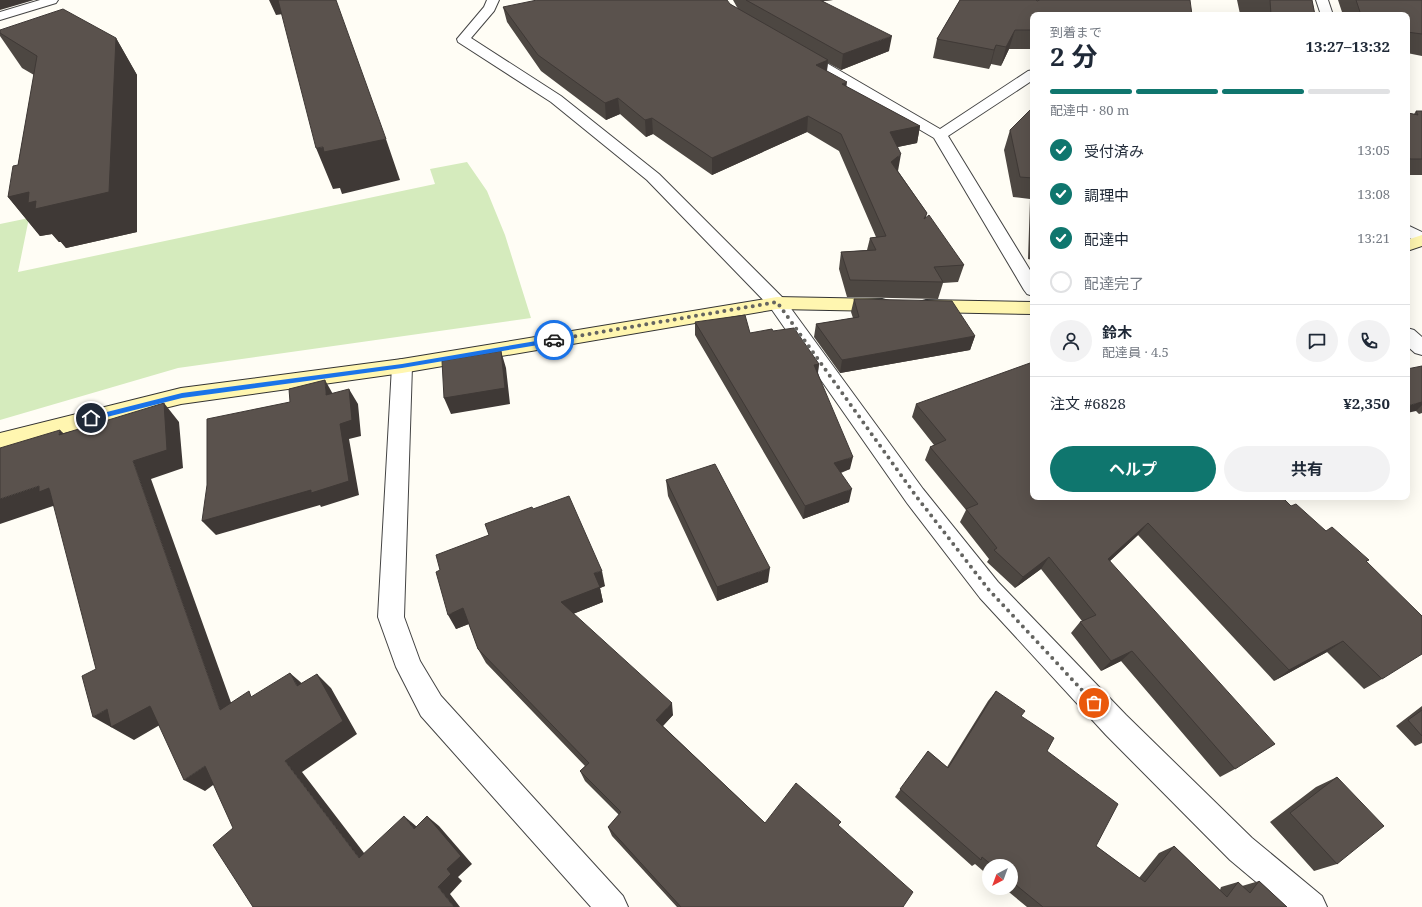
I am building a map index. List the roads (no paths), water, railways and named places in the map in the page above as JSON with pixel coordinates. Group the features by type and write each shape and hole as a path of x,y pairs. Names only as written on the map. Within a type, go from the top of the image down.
{"street":[{"path":"0,16 52,0"},
{"path":"493,0 490,8 463,39 556,99 653,177 777,302 916,496 989,590 1116,725 1241,849 1311,907"},
{"path":"1322,0 1326,12"},
{"path":"789,47 940,135 1030,285"},
{"path":"940,135 1030,76"},
{"path":"1410,232 1422,240"},
{"path":"1410,245 1422,240"},
{"path":"0,441 182,396 402,366 777,302 1030,308"},
{"path":"1410,338 1422,348"},
{"path":"402,366 391,617 409,667 431,706 612,907"}]}
